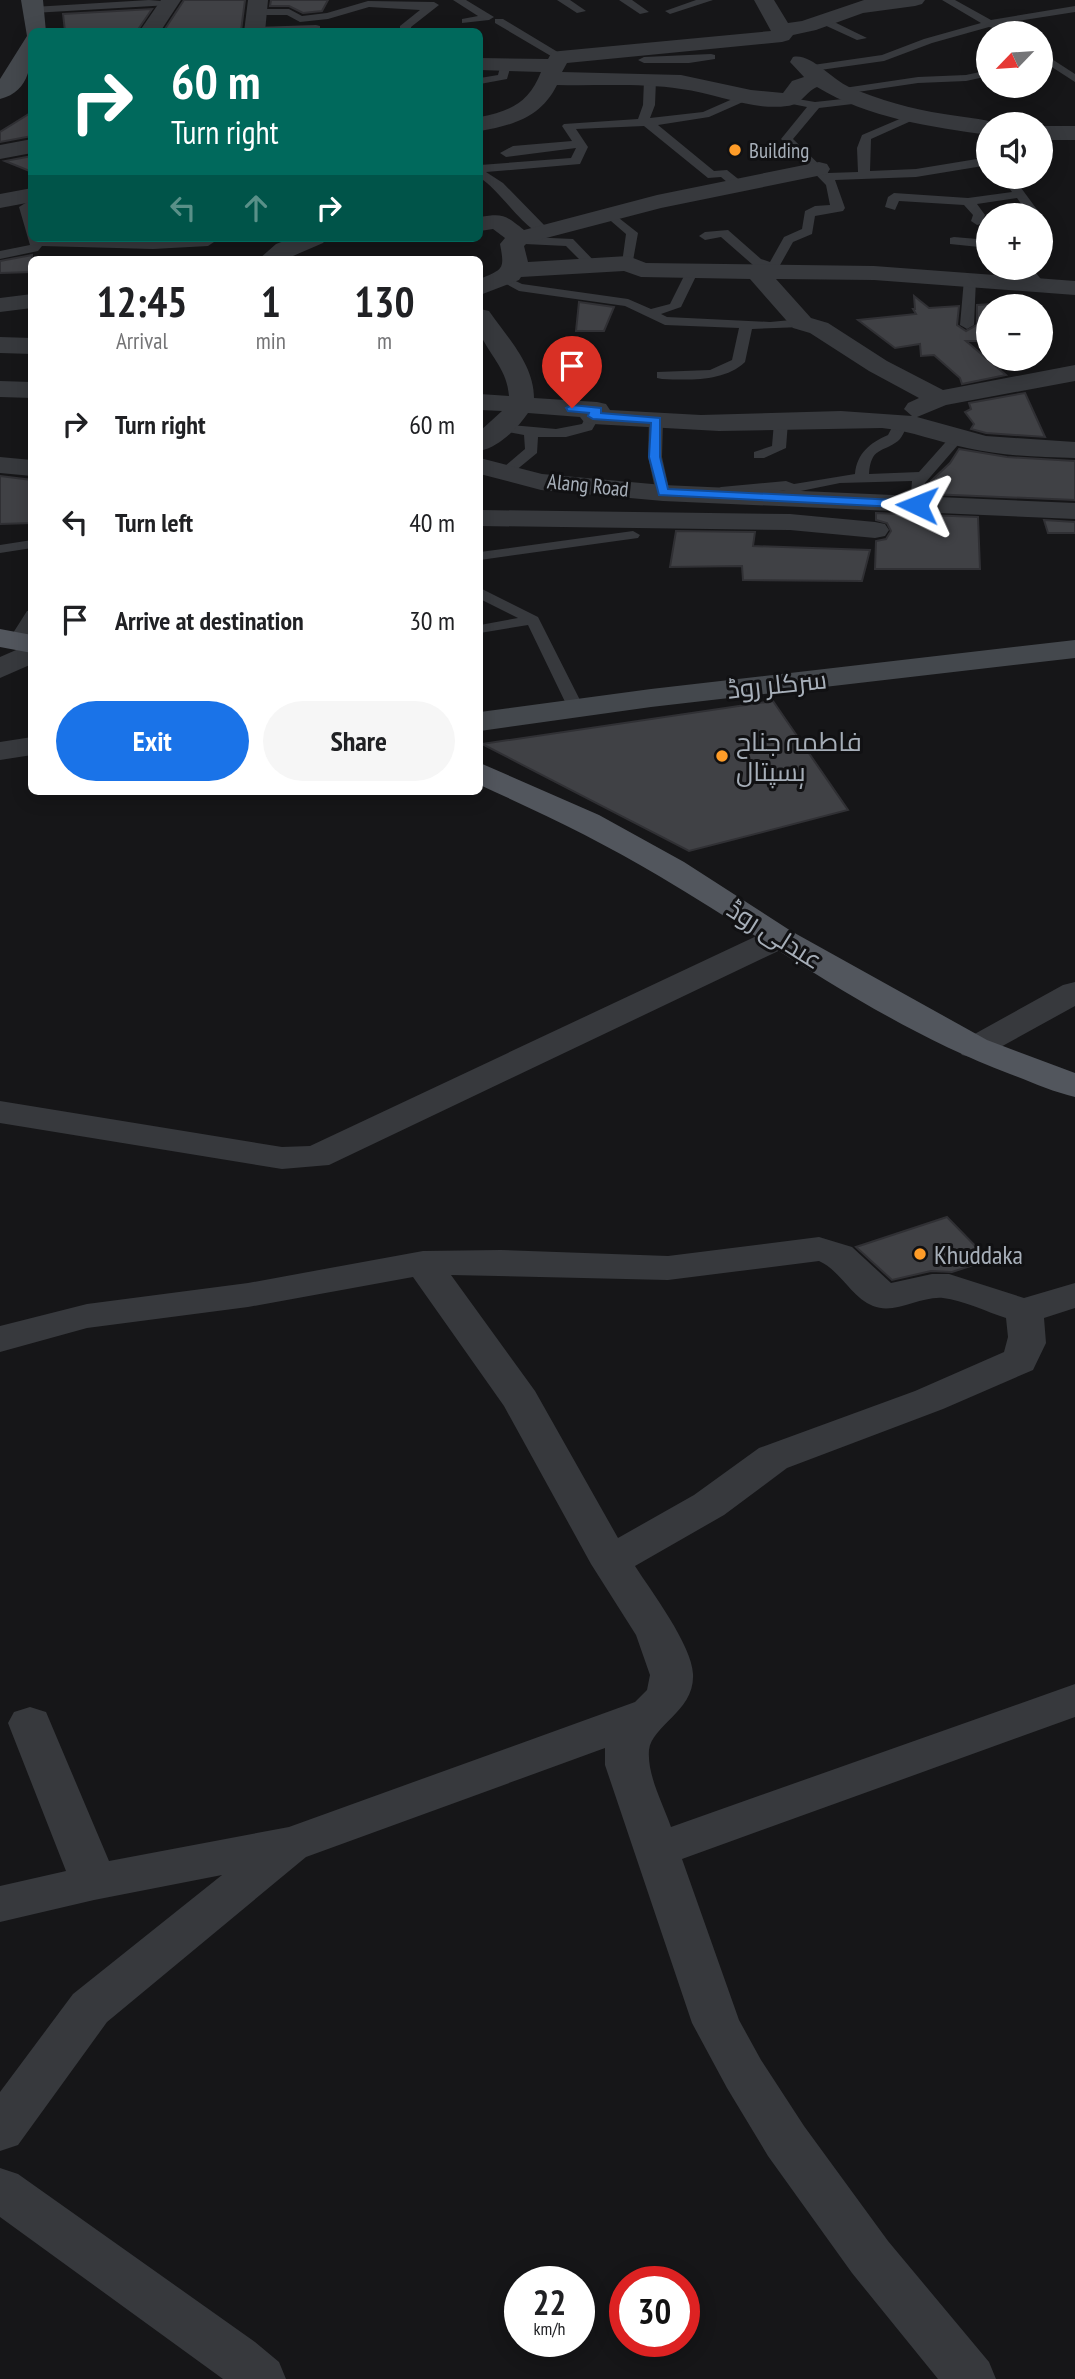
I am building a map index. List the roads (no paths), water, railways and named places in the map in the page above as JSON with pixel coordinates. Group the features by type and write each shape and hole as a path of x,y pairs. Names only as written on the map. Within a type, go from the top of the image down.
{"main road":[{"path":"15,85 28,54"},
{"name":"سرکلر روڈ","path":"483,722 576,708 1075,649"},
{"name":"عبدلی روڈ","path":"483,774 611,835 672,869 779,938 910,1014 975,1048 1075,1086"}],"street":[{"path":"764,0 782,32 812,74 853,96 916,115 976,126"},
{"path":"483,72 505,65 644,67 824,22 852,9 915,0"},
{"path":"152,28 170,1"},
{"path":"812,2 852,9"},
{"path":"554,67 644,67 681,82 748,96 786,100 793,97 812,74"},
{"path":"483,123 524,113 537,101 554,67"},
{"path":"1053,133 1075,133"},
{"path":"0,152 28,146"},
{"path":"508,274 516,264 512,244 517,239 657,202 738,185 823,173"},
{"path":"0,201 28,196"},
{"path":"483,224 498,221 517,239"},
{"path":"275,256 284,249 304,242"},
{"path":"483,286 508,274 628,263 641,270 767,270 976,279"},
{"path":"767,270 802,323 819,328 878,366 939,399"},
{"path":"1049,280 1075,288"},
{"path":"0,305 28,302"},
{"path":"483,321 522,381 522,403 503,427 483,441"},
{"path":"0,345 28,346"},
{"path":"896,421 939,399 1075,373"},
{"path":"0,389 28,390"},
{"path":"483,402 597,410 593,416"},
{"path":"593,416 656,420 896,421 925,426 957,438 1035,449 1075,450"},
{"path":"0,465 28,468"},
{"name":"Alang Road","path":"492,469 541,482 672,493 1075,511"},
{"path":"483,515 541,482"},
{"path":"483,517 790,522 875,530"},
{"path":"0,669 20,644"},
{"path":"0,751 28,747"},
{"path":"0,1112 282,1158 316,1157 779,938"},
{"path":"975,1048 1075,992"},
{"path":"0,1339 87,1316 248,1295 423,1263 501,1262 668,1268 819,1249 831,1250 844,1256 872,1289 885,1297 932,1286 949,1286 1024,1311 1075,1295"},
{"path":"423,1263 531,1417 667,1655 672,1675 668,1693 654,1713 635,1728 625,1749 638,1800 658,1850 716,2023 786,2141 870,2258 970,2379"},
{"path":"611,1561 709,1505 773,1458 929,1401 1018,1361 1026,1352 1028,1339 1024,1311"},
{"path":"658,1850 1075,1700"},
{"path":"0,1904 94,1882 293,1844 654,1713"},
{"path":"30,1723 94,1882"},
{"path":"0,2130 90,2008 293,1844"},
{"path":"0,2189 236,2358 260,2379"}],"lane":[{"path":"338,0 337,3 435,4"},
{"path":"458,0 494,26 480,28"},
{"path":"562,0 581,11"},
{"path":"624,0 644,12"},
{"path":"670,11 708,0"},
{"path":"947,0 986,21"},
{"path":"33,14 170,1"},
{"path":"256,18 289,12 300,19 328,16 368,4"},
{"path":"405,28 435,4"},
{"path":"466,21 501,8"},
{"path":"1001,21 1075,9"},
{"path":"256,18 326,28"},
{"path":"499,21 554,67"},
{"path":"824,22 860,38"},
{"path":"812,74 884,58 928,41 976,29"},
{"path":"646,123 649,105 644,67 711,57"},
{"path":"1054,64 1075,79"},
{"path":"786,100 815,105 918,80 976,76"},
{"path":"483,171 576,161 580,156 581,144 568,126 603,122 646,123 701,117 733,106 748,96"},
{"path":"705,236 724,233 767,270 788,240 808,231 809,214 819,209 839,208 832,184 787,139 815,105"},
{"path":"864,174 863,148 866,137 916,115"},
{"path":"646,123 712,175 723,173 738,185"},
{"path":"506,153 513,150 581,144"},
{"path":"823,173 916,173 976,163"},
{"path":"483,173 492,178 520,206 533,224 544,232"},
{"path":"916,173 923,199"},
{"path":"1017,189 1027,203"},
{"path":"891,207 894,197 968,202 1021,194"},
{"path":"968,202 976,211"},
{"path":"610,215 632,233 628,263"},
{"path":"517,239 569,242 592,265"},
{"path":"954,241 976,243"},
{"path":"0,255 27,251 34,248 33,242"},
{"path":"106,242 161,245 208,242"},
{"path":"650,313 675,307 693,270"},
{"path":"508,274 519,286 628,303 665,321 746,325 802,323"},
{"path":"967,325 970,279"},
{"path":"662,375 702,377 722,372 738,362 746,325"},
{"path":"503,427 531,433 561,434 587,427 593,416"},
{"path":"656,420 655,457 672,493 786,485 790,489 840,479 923,476"},
{"path":"862,478 868,454 874,446 894,438 896,421"},
{"path":"759,455 779,448 781,422"},
{"path":"492,469 532,450 531,433"},
{"path":"917,505 918,482 957,438"},
{"path":"483,556 633,535"},
{"path":"0,548 28,544"},
{"path":"483,595 533,621 576,708"},
{"path":"483,629 533,621"},
{"path":"20,644 28,624"}],"place":[{"name":"Building","path":"735,150"},
{"name":"فاطمہ جناح ہسپتال","path":"722,756"},
{"name":"Khuddaka","path":"920,1254"}]}
